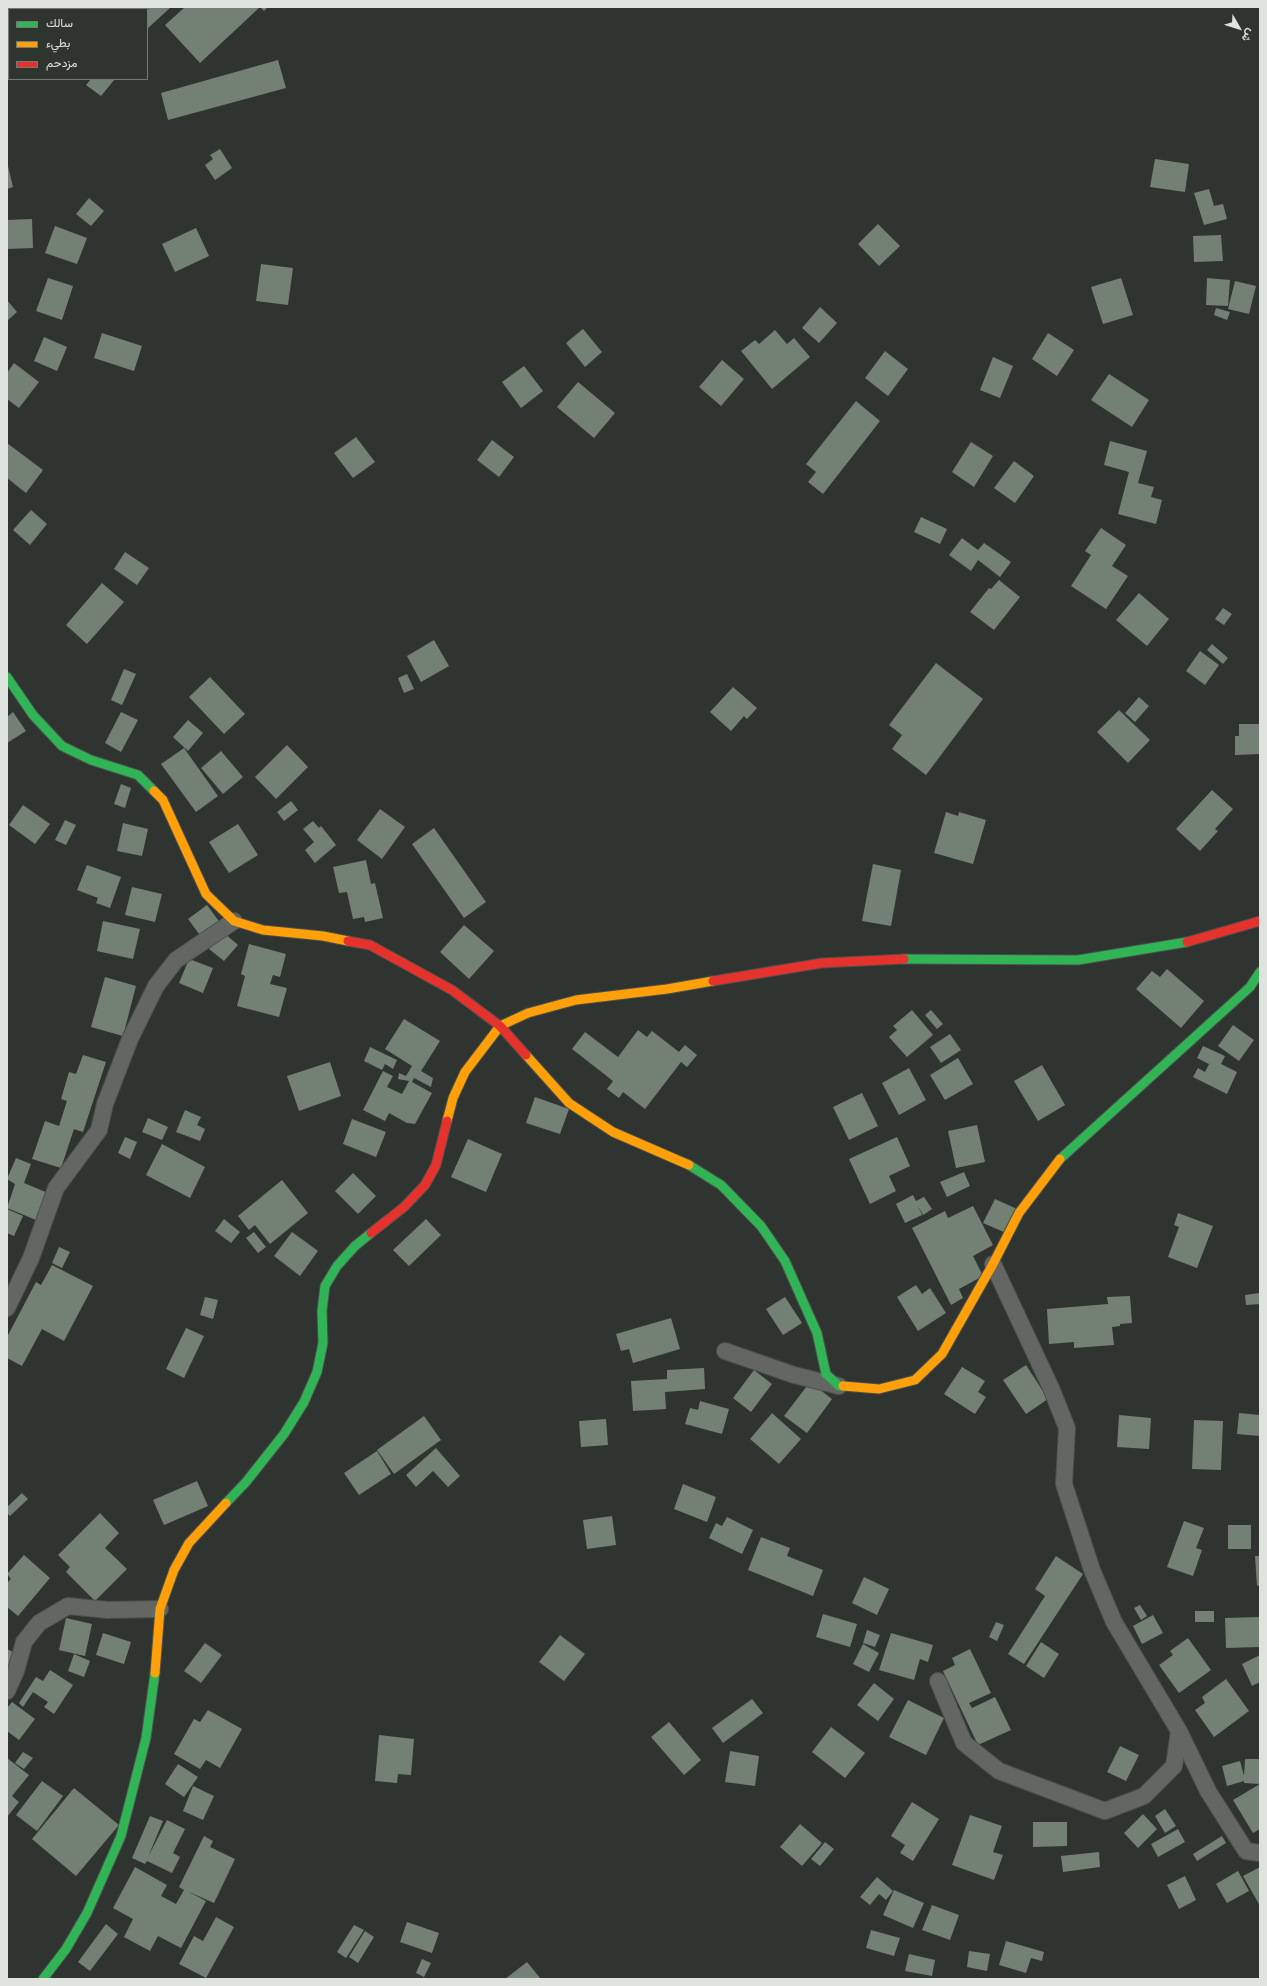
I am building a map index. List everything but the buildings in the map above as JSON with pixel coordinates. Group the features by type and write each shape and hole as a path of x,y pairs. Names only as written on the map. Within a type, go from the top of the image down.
{"main road":[{"path":"7,677 33,715 62,746 91,760 138,775 164,800 206,894 234,921 263,930 323,936 370,945 452,990 500,1026 569,1103 612,1132 688,1164 721,1185 761,1226 784,1261 817,1332 826,1374 839,1386 879,1389 916,1380 942,1354 1019,1213 1064,1154 1250,987 1260,972"},
{"path":"43,1979 66,1948 87,1912 121,1836 146,1738 160,1609 174,1570 189,1543 246,1482 284,1434 304,1402 317,1372 323,1344 322,1311 325,1286 337,1266 356,1246 404,1207 425,1185 436,1165 453,1098 465,1072 500,1026 528,1013 576,1000 667,989 822,963 881,959 1078,960 1180,944 1260,921"}],"street":[{"path":"7,1308 31,1258 56,1188 99,1130 105,1104 130,1039 156,986 176,960 234,921"},
{"path":"992,1264 1051,1388 1066,1428 1064,1484 1092,1570 1114,1622 1179,1731 1208,1791 1246,1851 1260,1853"},
{"path":"725,1351 794,1375 839,1386"},
{"path":"7,1691 16,1671 24,1642 39,1623 68,1606 108,1610 160,1609"},
{"path":"938,1681 964,1743 999,1771 1104,1811 1144,1796 1174,1766 1179,1731"}],"traffic: fast":[{"path":"7,677 33,715 62,746 91,760 138,775 154,791"},
{"path":"904,959 1078,960 1187,942"},
{"path":"1060,1159 1250,987 1260,972"},
{"path":"689,1165 721,1185 761,1226 785,1261 817,1333 826,1374 839,1386 843,1386"},
{"path":"226,1503 246,1482 284,1434 304,1402 317,1372 323,1343 322,1311 325,1286 337,1266 355,1246 371,1233"},
{"path":"43,1979 66,1949 87,1913 121,1836 146,1738 155,1673"}],"traffic: slow":[{"path":"154,791 163,800 206,894 234,921 263,930 323,936 348,941"},
{"path":"447,1121 453,1098 465,1072 500,1026 528,1013 576,1000 667,989 713,981"},
{"path":"526,1055 569,1103 613,1132 689,1165"},
{"path":"843,1386 879,1389 915,1380 942,1354 993,1264 1019,1213 1060,1159"},
{"path":"155,1673 160,1609 174,1570 189,1543 226,1503"}],"traffic: jam":[{"path":"1187,942 1260,921"},
{"path":"348,941 370,945 452,990 500,1026 526,1055"},
{"path":"713,981 822,963 904,959"},
{"path":"371,1233 404,1207 425,1185 436,1165 447,1121"}]}
